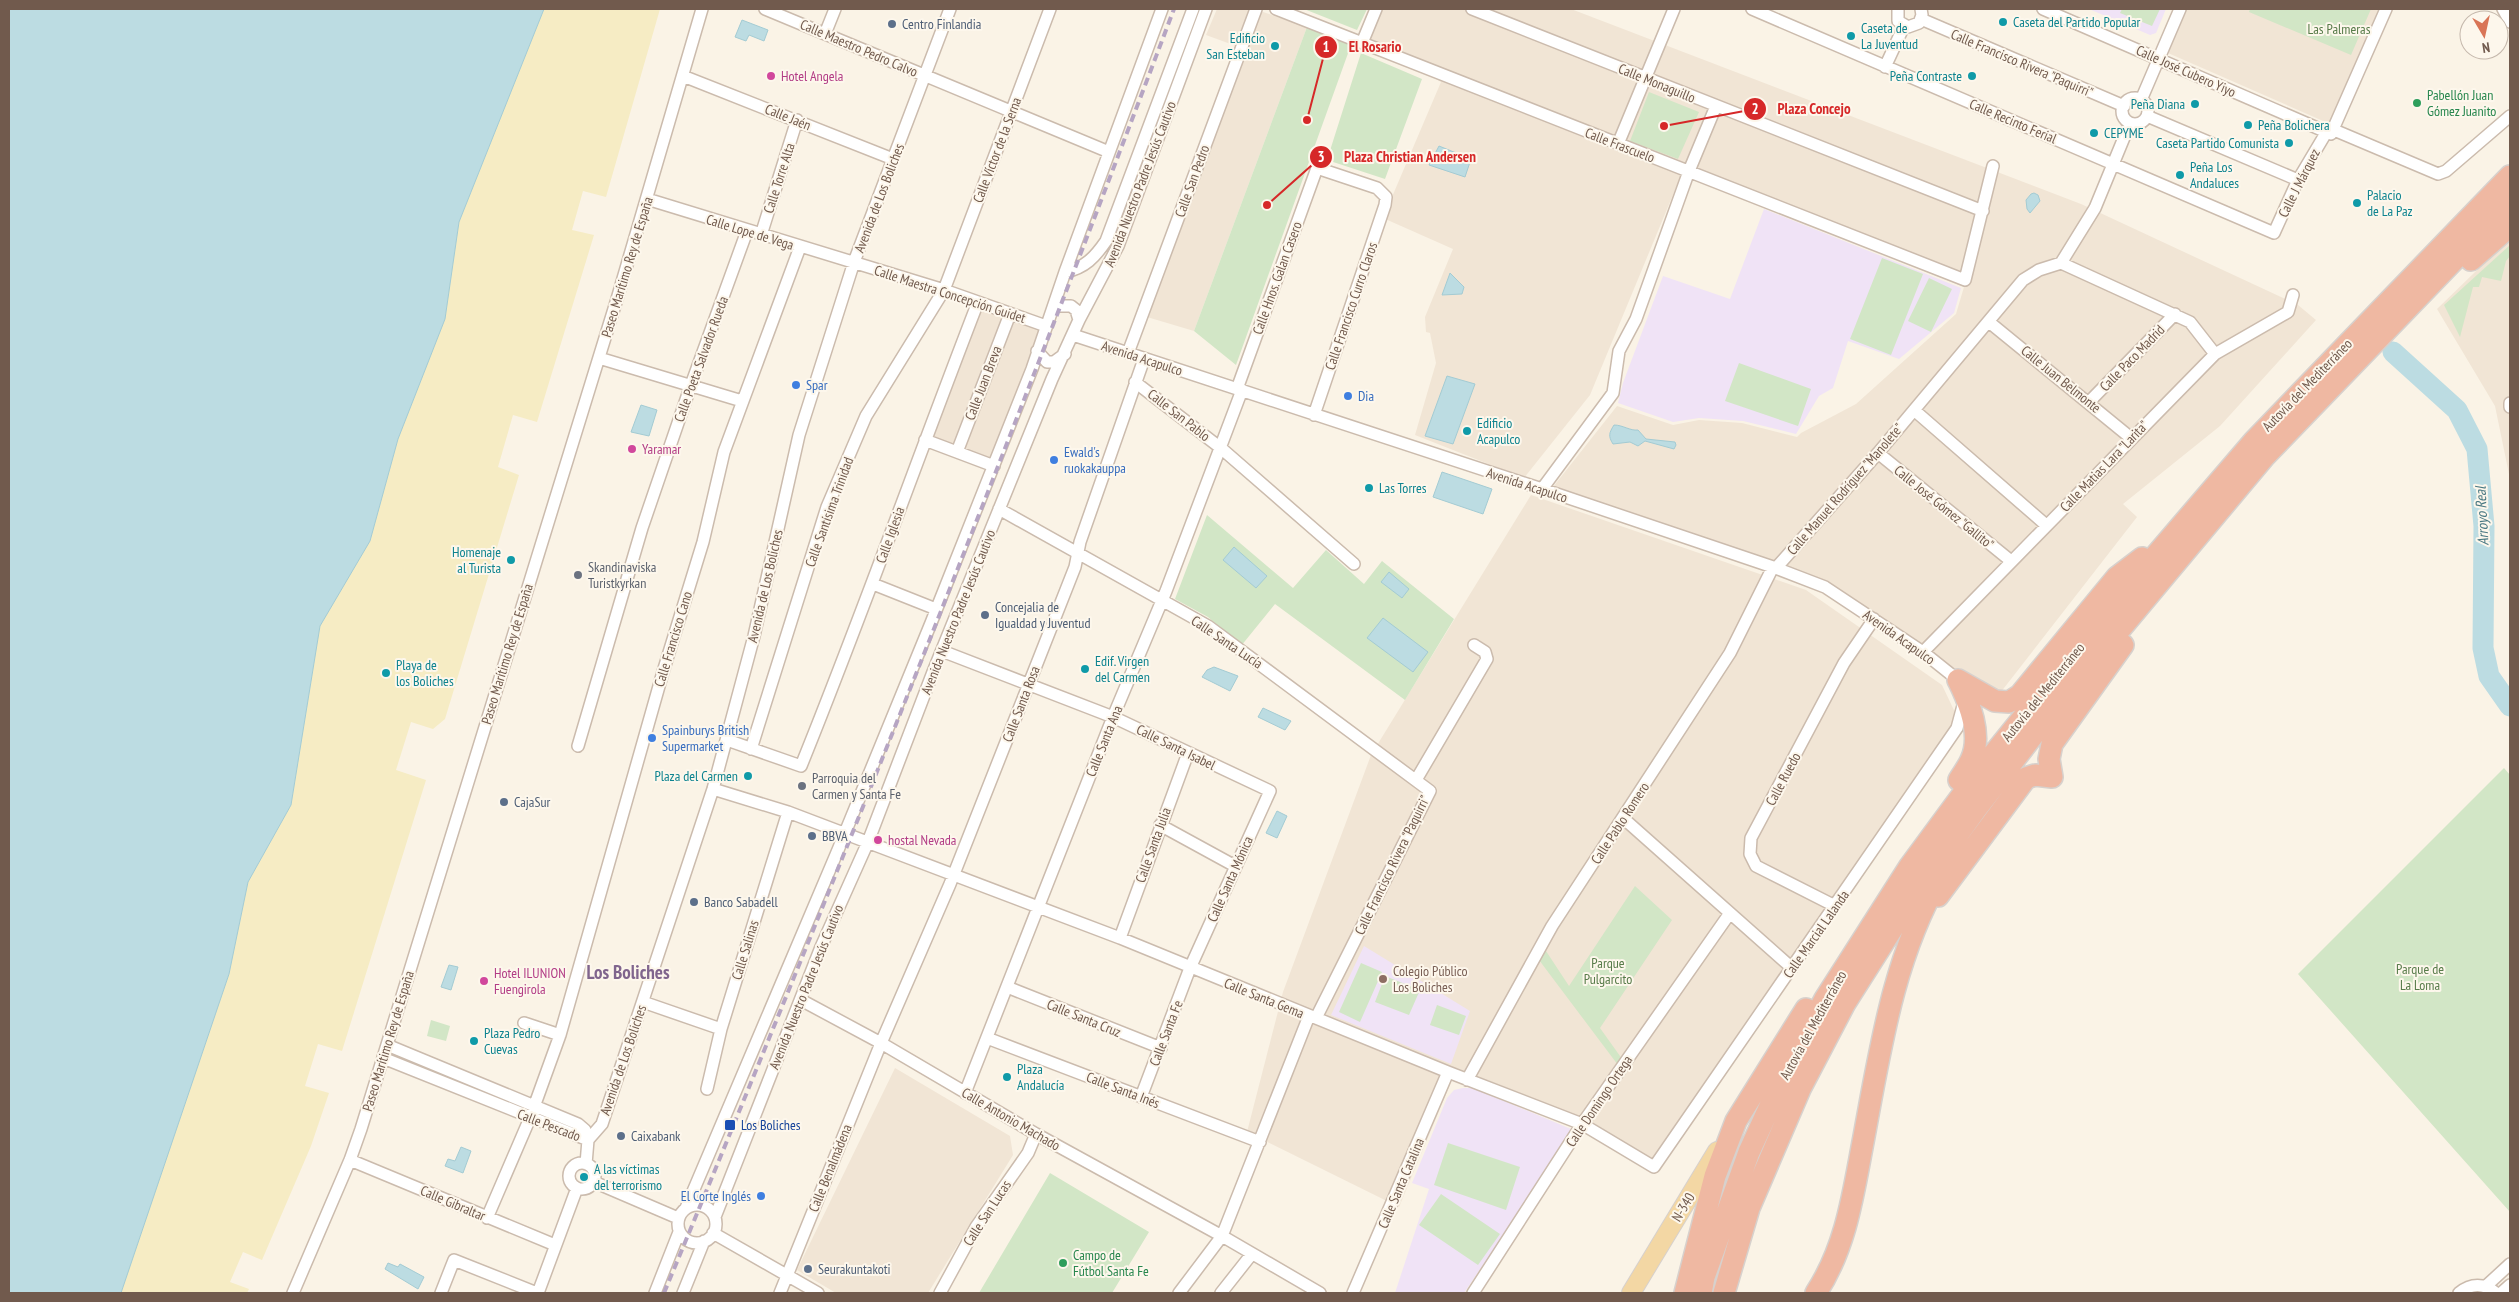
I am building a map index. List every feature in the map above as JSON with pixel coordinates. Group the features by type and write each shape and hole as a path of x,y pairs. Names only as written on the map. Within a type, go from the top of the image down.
{"highway":[{"path":"2414,294 2510,176"},
{"path":"2340,363 2510,202"},
{"path":"2414,294 2510,226"},
{"name":"Autovía del Mediterráneo","path":"1724,1293 1749,1208 1800,1089 1845,1003 1911,899 1976,808 2055,706 2264,457 2340,363"},
{"name":"Autovía del Mediterráneo","path":"1701,1293 1704,1277 1749,1152 1783,1078 1825,999 1910,866 1980,771 2172,536 2254,441 2340,363"},
{"path":"1914,928 2026,778 2035,775 2052,777 2050,759 2052,744 2170,583 2197,535"},
{"path":"1962,687 1995,701 2009,702 2020,695 2117,577 2172,536"},
{"path":"1933,835 1941,808 1972,758 1974,714 1962,687"},
{"path":"1816,1293 1829,1273 1848,1224 1896,978 1914,928 1939,878 1996,798 2017,757"},
{"path":"1685,1293 1715,1176 1736,1121 1866,915 1910,866"}],"main road":[{"name":"N-340","path":"1631,1293 1736,1121"}],"street":[{"name":"Paseo Marítimo Rey de España","path":"293,1293 350,1160 383,1058 599,358 702,9"},
{"name":"Calle Maestro Pedro Calvo","path":"765,9 1108,152"},
{"path":"825,34 835,9"},
{"name":"Avenida de Los Boliches","path":"588,1140 602,1124 713,789 754,636 799,435 854,262 950,9"},
{"name":"Calle Víctor de la Serna","path":"944,290 1050,9"},
{"name":"Avenida Nuestro Padre Jesús Cautivo","path":"686,1208 845,833 994,466 1032,369 1108,152 1162,9"},
{"name":"Avenida Nuestro Padre Jesús Cautivo","path":"1065,272 1076,270 1093,259 1106,241 1193,9"},
{"name":"Avenida Nuestro Padre Jesús Cautivo","path":"715,1217 821,947 868,842 942,651 1052,379 1079,320 1118,246 1206,9"},
{"name":"Calle San Pedro","path":"1128,353 1256,9"},
{"name":"Calle Frascuelo","path":"1276,9 1965,280 1983,212"},
{"path":"1362,43 1376,9"},
{"name":"Calle Monaguillo","path":"1472,9 1983,212"},
{"path":"1618,144 1674,9"},
{"name":"Calle Recinto Ferial","path":"1752,9 2274,233"},
{"path":"1897,9 1898,21 1904,26 1912,26 1921,14"},
{"name":"Calle José Cubero Yiyo","path":"2043,9 2330,132 2435,173 2442,173 2510,116"},
{"path":"2140,100 2180,9"},
{"name":"Calle J Márquez","path":"2274,233 2298,180 2330,132 2386,9"},
{"path":"2503,9 2510,22"},
{"name":"Calle Francisco Rivera \"Paquirri\"","path":"1921,14 2124,106"},
{"path":"1885,67 1904,26"},
{"name":"Calle Jaén","path":"683,76 893,159"},
{"path":"2129,100 2140,100 2146,105 2147,116 2138,124 2130,123 2123,114 2124,106 2129,100"},
{"path":"1542,490 1613,393 1619,351 1636,319 1689,171 1716,106"},
{"path":"2147,116 2298,180"},
{"name":"Calle Torre Alta","path":"761,235 797,120"},
{"path":"2130,123 2095,208 2061,263 2190,322 2215,354"},
{"path":"1983,212 1993,166"},
{"name":"Calle Francisco Curro Claros","path":"1314,415 1386,205 1386,197 1377,188 1317,168"},
{"name":"Calle Hnos. Galan Casero","path":"1240,390 1317,168"},
{"name":"Calle Lope de Vega","path":"647,200 854,262"},
{"name":"Calle Poeta Salvador Rueda","path":"578,746 642,528 747,231"},
{"name":"Calle Francisco Cano","path":"487,1218 530,1118 560,1035 663,672 703,542 724,452 800,247"},
{"name":"Calle Maestra Concepción Guidet","path":"854,262 944,290 1046,326"},
{"name":"Calle Manuel Rodríguez \"Manolete\"","path":"1775,568 1878,453 2023,280 2039,270 2061,263"},
{"name":"Calle Santísima Trinidad","path":"751,749 828,507 866,416 944,290"},
{"name":"Calle Matias Lara \"Larita\"","path":"1923,652 2215,354 2288,312 2293,295"},
{"name":"Calle Iglesia","path":"751,749 801,766 873,584 925,440 978,302"},
{"path":"1054,306 1071,306 1076,310 1079,320"},
{"name":"Calle Juan Breva","path":"961,453 1010,314"},
{"name":"Calle Paco Madrid","path":"2089,402 2174,314"},
{"name":"Calle Juan Belmonte","path":"1989,322 2131,438"},
{"name":"Avenida Acapulco","path":"1073,335 1775,568 1825,587 1923,652 1962,687"},
{"path":"1037,351 1047,362 1054,362 1065,354"},
{"path":"599,358 742,401"},
{"name":"Calle Santa Rosa","path":"881,1043 953,876 1075,567 1077,552 1144,359"},
{"name":"Calle San Pablo","path":"1135,382 1222,449 1354,564"},
{"name":"Calle Santa Ana","path":"965,1093 1113,717 1162,601 1222,449 1240,390"},
{"name":"Calle Manuel Rodríguez \"Manolete\"","path":"1914,410 2046,525"},
{"path":"925,440 994,466"},
{"name":"Calle José Gómez \"Gallito\"","path":"1878,453 2011,561"},
{"name":"Calle Santa Lucía","path":"999,509 1208,626 1416,780"},
{"name":"Calle Pablo Romero","path":"1467,1080 1552,926 1730,653 1775,568"},
{"path":"873,584 936,609"},
{"name":"Calle Ruedo","path":"1835,906 1756,866 1750,854 1751,838 1844,663 1874,619"},
{"name":"Calle Francisco Rivera \"Paquirri\"","path":"1179,1293 1222,1236 1312,1017 1430,791 1416,780 1487,659 1485,652 1474,645"},
{"name":"Calle Santa Isabel","path":"942,651 1113,717 1270,791"},
{"name":"Calle Marcial Lalanda","path":"1654,1167 1957,728 1963,712 1962,687"},
{"path":"727,740 751,749"},
{"name":"Calle Santa Julia","path":"1120,938 1188,753"},
{"name":"Calle Santa Gema","path":"713,789 788,812 1038,909 1120,938 1467,1080 1582,1124 1654,1167"},
{"name":"Calle Santa Mónica","path":"1190,968 1270,791"},
{"name":"Calle Salinas","path":"707,1089 721,1029 788,812"},
{"path":"1623,818 1792,968"},
{"path":"1160,825 1235,866"},
{"name":"Calle Domingo Ortega","path":"1473,1293 1582,1124 1730,913"},
{"name":"Calle Santa Fe","path":"1142,1097 1190,968"},
{"name":"Calle Santa Cruz","path":"1006,987 1160,1048"},
{"name":"Calle Antonio Machado","path":"801,1000 881,1043 1036,1134 1222,1236 1251,1255 1320,1293"},
{"path":"643,1002 721,1029"},
{"path":"524,1023 560,1035"},
{"name":"Calle Santa Inés","path":"987,1038 1260,1142"},
{"name":"Calle Benalmádena","path":"780,1293 881,1043"},
{"name":"Calle Pescado","path":"387,1045 578,1124 585,1130 588,1140"},
{"name":"Calle Pescado","path":"383,1058 588,1140"},
{"name":"Calle Santa Catalina","path":"1353,1293 1448,1072"},
{"name":"Calle San Lucas","path":"940,1293 976,1227 1028,1153 1036,1134"},
{"path":"586,1164 588,1140"},
{"name":"Calle Gibraltar","path":"350,1160 555,1246"},
{"path":"578,1164 586,1164 594,1172 594,1182 584,1189 577,1188 571,1182 571,1170 578,1164"},
{"path":"594,1182 678,1218"},
{"path":"441,1293 454,1260 538,1293 577,1188"},
{"path":"655,1293 679,1232 678,1218 686,1208 703,1206 712,1212 715,1217 713,1233 704,1241 699,1243 687,1240 679,1232"},
{"path":"713,1233 818,1293"},
{"path":"682,1293 704,1241"},
{"path":"1221,1293 1251,1255"},
{"path":"2485,1287 2510,1264"},
{"path":"2460,1293 2473,1285 2485,1287 2496,1293"},
{"path":"2501,1293 2510,1285"}],"shaded area":[{"path":"1217,9 1254,9 1307,27 1194,331 1137,314 1236,46 1206,35"},
{"path":"1379,9 1571,9 2081,204 2298,305 2316,320 2220,426 2123,504 2137,517 1997,697 1829,584 1553,487 1617,406 1673,425 1699,420 1742,423 1797,437 1801,433 1856,404 1956,314 1964,287 1682,173 1590,395 1524,478 1415,435 1436,363 1430,333 1426,332 1425,317 1453,249 1383,218 1441,82 1369,37"},
{"path":"2089,9 2166,9 2156,33 2150,35"},
{"path":"2186,9 2379,9 2330,124 2168,53"},
{"path":"1764,209 1961,288 1954,313 1899,359 1848,341 1833,388 1819,396 1796,434 1743,421 1699,418 1673,422 1618,403 1623,383 1663,276 1730,299"},
{"path":"2510,238 2510,479 2495,406 2437,309"},
{"path":"979,306 1042,327 992,462 929,438"},
{"path":"1531,495 1806,590 1942,685 1961,725 1661,1167 1591,1121 1457,1068 1399,1207 1247,1132 1283,992 1371,755"},
{"name":"Colegio Público Los Boliches","path":"1364,946 1470,1011 1451,1064 1331,1015"},
{"path":"895,1068 1010,1136 1013,1155 928,1293 836,1293 797,1270"},
{"path":"1473,1088 1571,1129 1552,1163 1464,1293 1395,1293 1429,1189 1412,1183 1447,1098 1454,1090"}],"green space":[{"path":"1304,9 1367,9 1357,30"},
{"path":"2122,9 2160,9 2152,26 2120,13"},
{"name":"Las Palmeras","path":"2250,9 2371,9 2351,55 2249,12"},
{"path":"1307,27 1351,45 1236,365 1194,331"},
{"path":"1361,53 1422,79 1385,179 1327,160"},
{"path":"1649,92 1699,112 1678,159 1630,141"},
{"path":"2510,245 2510,256 2506,261 2501,281 2482,277 2479,287 2473,287 2460,337 2444,305"},
{"path":"1882,258 1923,274 1891,355 1850,339"},
{"path":"1929,278 1952,289 1931,332 1908,321"},
{"path":"1739,363 1811,389 1798,426 1725,401"},
{"path":"1207,515 1293,588 1326,550 1364,584 1382,561 1454,619 1405,700 1275,604 1241,646 1208,617 1175,599"},
{"name":"Parque de La Loma","path":"2504,768 2510,775 2510,1212 2298,974"},
{"name":"Parque Pulgarcito","path":"1635,886 1672,920 1600,1028 1625,1063 1621,1069 1536,956 1540,948 1546,951 1569,986"},
{"path":"1361,963 1382,972 1360,1022 1339,1012"},
{"path":"1385,976 1420,990 1409,1015 1375,1002"},
{"path":"1437,1005 1466,1016 1459,1035 1430,1025"},
{"path":"431,1020 450,1026 446,1041 427,1036"},
{"path":"1448,1143 1520,1167 1506,1210 1434,1185"},
{"name":"Campo de Fútbol Santa Fe","path":"1050,1173 1149,1232 1112,1293 979,1293"},
{"path":"1441,1194 1500,1234 1478,1265 1419,1225"}],"sand":[{"name":"Playa de los Boliches","path":"544,9 660,9 606,197 583,191 572,230 594,235 537,422 513,415 498,467 519,475 445,719 433,729 411,722 396,770 426,780 342,1051 318,1044 305,1086 329,1093 311,1146 262,1260 243,1252 230,1282 249,1289 247,1293 121,1293 229,974 248,882 291,805 320,626 370,541 398,439 445,319 459,222"}],"water":[{"path":"9,9 544,9 459,222 445,319 398,439 370,541 320,626 291,805 248,882 229,974 121,1293 9,1293"},
{"path":"742,20 768,30 764,41 749,35 746,41 735,37"},
{"path":"1439,146 1471,159 1465,177 1429,165"},
{"path":"2034,193 2038,195 2040,201 2030,213 2027,209 2026,200"},
{"path":"1450,273 1464,287 1462,294 1442,295"},
{"path":"1447,376 1475,384 1453,444 1425,436"},
{"path":"641,405 657,410 649,436 631,432"},
{"path":"1614,425 1638,430 1646,439 1675,442 1676,445 1674,449 1645,441 1638,446 1630,442 1613,444 1610,434"},
{"path":"1442,472 1492,489 1483,514 1433,497"},
{"path":"1234,547 1267,576 1256,588 1223,560"},
{"path":"1389,572 1409,589 1402,598 1381,582"},
{"path":"1383,618 1428,652 1413,672 1367,638"},
{"path":"1214,667 1238,676 1230,691 1202,677 1207,670"},
{"path":"1263,708 1291,721 1285,730 1258,717"},
{"path":"1277,811 1287,816 1277,838 1266,833"},
{"path":"449,965 458,967 451,990 441,987"},
{"path":"461,1147 471,1151 463,1173 445,1166 448,1159 455,1161"},
{"path":"388,1263 398,1267 400,1264 424,1277 418,1289 385,1269"}],"waterway":[{"name":"Arroyo Real","path":"2393,352 2457,410 2477,449 2484,526 2483,648 2489,676 2510,706"}],"railway":[{"path":"664,1293 924,653 1174,9"}],"place":[{"name":"Caseta del Partido Popular","path":"2003,22"},
{"name":"Centro Finlandia","path":"892,24"},
{"name":"Caseta de La Juventud","path":"1851,36"},
{"name":"Edificio San Esteban","path":"1275,46"},
{"name":"Hotel Angela","path":"771,76"},
{"name":"Peña Contraste","path":"1972,76"},
{"name":"Pabellón Juan Gómez Juanito","path":"2417,103"},
{"name":"Peña Diana","path":"2195,104"},
{"name":"El Rosario","path":"1307,120"},
{"name":"Peña Bolichera","path":"2248,125"},
{"name":"Plaza Concejo","path":"1664,126"},
{"name":"CEPYME","path":"2094,133"},
{"name":"Caseta Partido Comunista","path":"2289,143"},
{"name":"Peña Los Andaluces","path":"2180,175"},
{"name":"Palacio de La Paz","path":"2357,203"},
{"name":"Plaza Christian Andersen","path":"1267,205"},
{"name":"Spar","path":"796,385"},
{"name":"Dia","path":"1348,396"},
{"name":"Edificio Acapulco","path":"1467,431"},
{"name":"Yaramar","path":"632,449"},
{"name":"Ewald's ruokakauppa","path":"1054,460"},
{"name":"Las Torres","path":"1369,488"},
{"name":"Homenaje al Turista","path":"511,560"},
{"name":"Skandinaviska Turistkyrkan","path":"578,575"},
{"name":"Concejalia de Igualdad y Juventud","path":"985,615"},
{"name":"Edif. Virgen del Carmen","path":"1085,669"},
{"name":"Playa de los Boliches","path":"386,673"},
{"name":"Spainburys British Supermarket","path":"652,738"},
{"name":"Plaza del Carmen","path":"748,776"},
{"name":"Parroquia del Carmen y Santa Fe","path":"802,786"},
{"name":"CajaSur","path":"504,802"},
{"name":"BBVA","path":"812,836"},
{"name":"hostal Nevada","path":"878,840"},
{"name":"Banco Sabadell","path":"694,902"},
{"name":"Colegio Público Los Boliches","path":"1383,979"},
{"name":"Hotel ILUNION Fuengirola","path":"484,981"},
{"name":"Plaza Pedro Cuevas","path":"474,1041"},
{"name":"Plaza Andalucía","path":"1007,1077"},
{"name":"Los Boliches","path":"730,1125"},
{"name":"Caixabank","path":"621,1136"},
{"name":"A las víctimas del terrorismo","path":"584,1177"},
{"name":"El Corte Inglés","path":"761,1196"},
{"name":"Campo de Fútbol Santa Fe","path":"1063,1263"},
{"name":"Seurakuntakoti","path":"808,1269"}],"district":[{"name":"Los Boliches","path":"628,972"}]}
